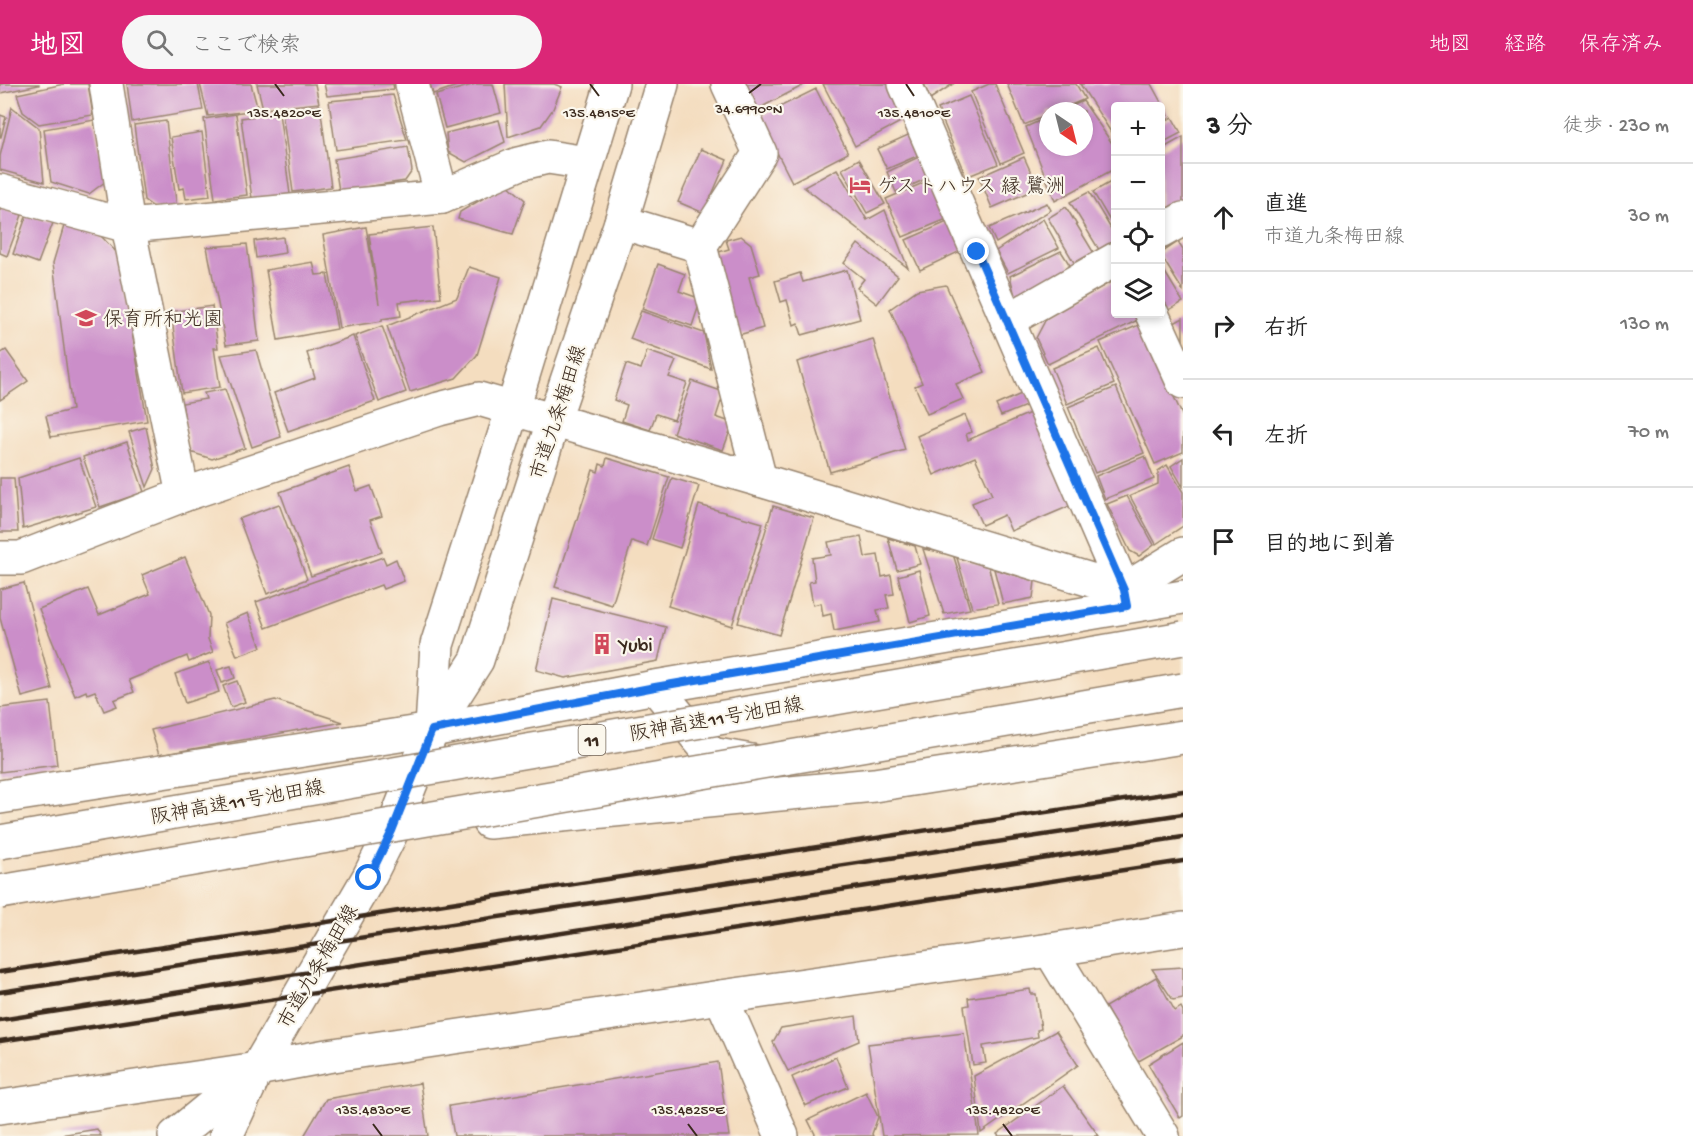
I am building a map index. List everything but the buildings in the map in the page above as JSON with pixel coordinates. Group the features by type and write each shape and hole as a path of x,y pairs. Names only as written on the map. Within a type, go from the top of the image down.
{"main road":[{"path":"106,84 128,226 183,495"},
{"path":"412,84 442,196"},
{"name":"市道九条梅田線","path":"432,730 437,645 513,408 612,84"},
{"name":"市道九条梅田線","path":"226,1136 258,1069 369,878 392,831 432,730 477,660 553,422 621,222 662,84"},
{"path":"728,84 760,153 700,246 760,480"},
{"path":"905,84 1125,598"},
{"path":"0,191 128,226 442,196 518,164 548,157 587,163"},
{"path":"1165,230 1183,219"},
{"path":"621,222 700,246"},
{"path":"1007,321 1111,262"},
{"path":"1154,318 1183,382"},
{"path":"0,558 21,558 183,495 439,409 478,399 760,480 1125,598"},
{"path":"1125,598 1183,554"},
{"path":"0,797 432,730 1125,598 1183,597"},
{"name":"阪神高速11号池田線","path":"0,842 1183,638"},
{"path":"655,687 711,754 874,785"},
{"path":"0,892 1183,690"},
{"path":"392,831 874,785 1183,737"},
{"path":"0,1107 1183,929"},
{"path":"1050,950 1163,1136"},
{"path":"721,997 782,1136"},
{"name":"市道九条梅田線","path":"176,1136 258,1069"}],"railway":[{"path":"0,972 1183,791"},
{"path":"0,992 1183,814"},
{"path":"0,1020 1183,837"},
{"path":"0,1041 1183,861"}],"place":[{"name":"ゲストハウス 縁 鷺洲","path":"860,185"},
{"name":"保育所和光園","path":"86,318"},
{"name":"Yubi","path":"602,644"}],"route":[{"path":"369,878 392,831 432,730 655,687 1127,606 1124,590 977,252"}]}
